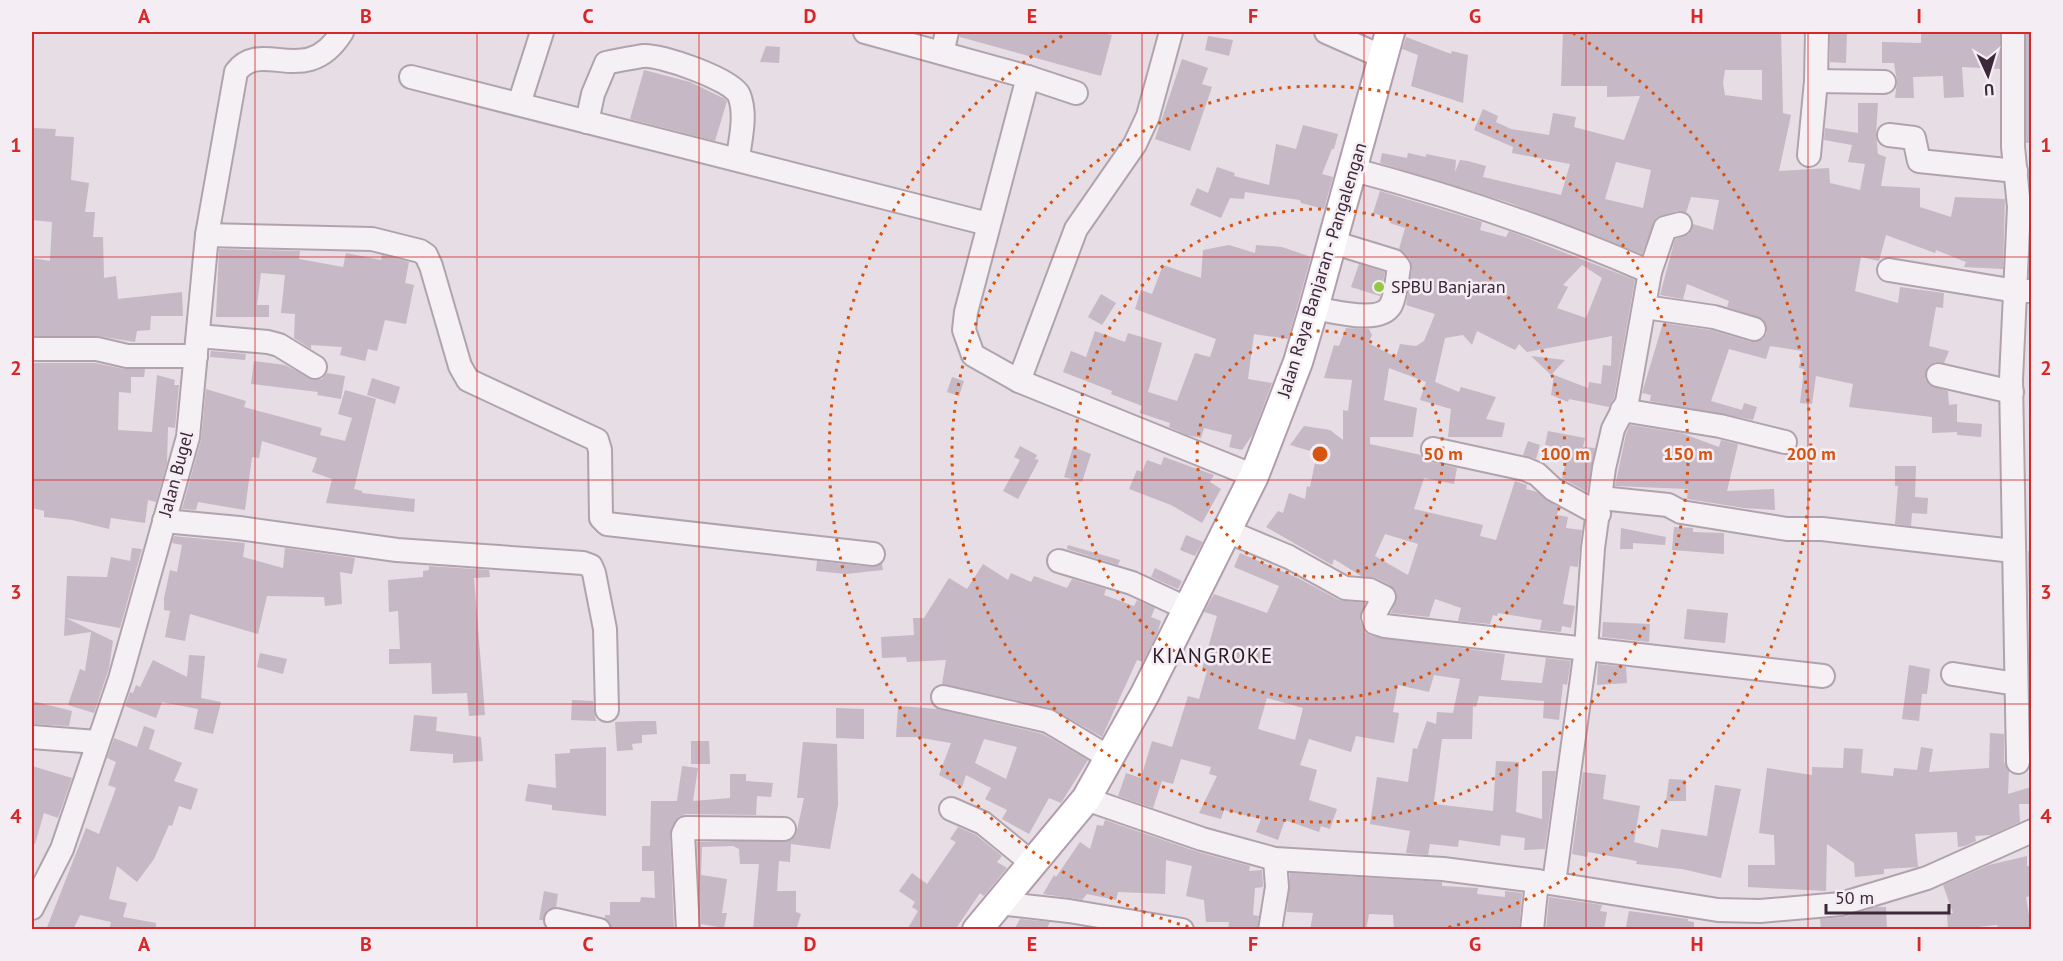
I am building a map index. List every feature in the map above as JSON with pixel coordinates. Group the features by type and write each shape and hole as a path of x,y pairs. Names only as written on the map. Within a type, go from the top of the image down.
{"main road":[{"name":"Jalan Raya Banjaran - Pangalengan","path":"977,930 1086,799 1188,609 1254,476 1298,362 1386,44"}],"street":[{"name":"Jalan Bugel","path":"32,909 62,849 128,655 188,437 207,235 236,72 242,64 256,59 308,61 319,57 331,48 342,32"},
{"path":"519,104 542,32"},
{"path":"865,32 944,42 1028,77 1076,93"},
{"path":"1019,381 1076,229 1136,144 1148,116 1171,32"},
{"path":"1326,32 1386,44"},
{"path":"1809,155 1816,81 1817,32"},
{"path":"2013,32 2022,147 2016,171 2025,207 2024,291 2018,378 2013,551 2018,762"},
{"path":"587,122 593,93 606,63 644,56 679,64 733,85 739,94 743,113 738,159"},
{"path":"411,77 988,224"},
{"path":"1028,77 988,224 964,330 973,355 1019,381 1254,476"},
{"path":"1816,81 1884,82"},
{"path":"1889,135 1914,138 1920,161 2016,171"},
{"path":"1351,169 1427,189 1572,238 1650,272"},
{"path":"1532,930 1545,882 1586,650 1593,548 1613,429 1627,402 1650,272 1665,228 1680,224"},
{"path":"207,235 353,238 400,245 426,255 460,366 468,380 597,440 600,450 601,518 607,524 873,554"},
{"path":"1314,308 1372,316 1383,312 1391,305 1399,267 1394,261 1332,242"},
{"path":"1889,270 2024,291"},
{"path":"1645,306 1714,317 1754,329"},
{"path":"32,349 97,349 127,356 197,346 268,342 279,345 315,367"},
{"path":"1938,375 2018,378"},
{"path":"1622,410 1720,426 1785,442"},
{"path":"1432,449 1525,469 1538,474 1553,489 1600,506 1668,505 1681,512 1786,529 1822,529 2013,551"},
{"path":"164,521 239,528 398,550 583,563 591,566 605,629 607,710"},
{"path":"1227,531 1289,557 1346,588 1370,590 1384,597 1373,617 1375,623 1384,626 1823,676"},
{"path":"1059,561 1132,583 1188,609"},
{"path":"1953,674 2016,684"},
{"path":"944,697 1048,721 1110,758"},
{"path":"32,736 97,742"},
{"path":"1086,799 1202,839 1275,859 1443,869 1545,882 1759,920 1841,904 1927,878 2031,831"},
{"path":"951,809 983,823 1032,863"},
{"path":"688,930 683,834 686,828 784,829"},
{"path":"1270,930 1277,887 1275,859"},
{"path":"998,903 1069,911 1182,930"},
{"path":"556,920 599,930"}],"building":[{"path":"960,32 1097,32 1112,35 1101,76 960,37"},
{"path":"1563,32 1781,32 1783,113 1791,115 1779,171 1829,168 1830,183 1860,190 1865,164 1848,162 1852,145 1824,140 1825,128 1858,133 1858,103 1878,103 1876,134 1878,154 1886,157 1881,186 1920,188 1920,207 1951,217 1955,197 2005,199 2003,269 1964,267 1966,262 1886,235 1879,261 1861,257 1855,291 1898,303 1900,287 1944,293 1943,308 1936,307 1929,346 1949,351 1944,363 1935,362 1928,366 1925,378 1929,385 1948,391 1949,405 1957,404 1957,422 1982,424 1981,437 1957,435 1957,432 1932,433 1932,417 1849,407 1853,384 1816,376 1812,404 1800,403 1804,369 1799,368 1802,351 1770,346 1766,359 1729,349 1711,401 1742,410 1744,403 1757,407 1753,420 1650,401 1651,395 1642,393 1663,323 1711,330 1751,342 1763,339 1767,333 1763,319 1727,307 1729,301 1687,284 1683,299 1660,295 1675,239 1689,234 1693,224 1713,230 1719,200 1691,197 1686,213 1677,211 1656,218 1642,254 1507,202 1380,163 1382,153 1407,158 1408,153 1426,157 1426,154 1456,160 1455,172 1460,160 1468,161 1486,166 1483,177 1561,195 1570,164 1512,153 1513,147 1474,130 1483,109 1498,116 1496,122 1511,129 1549,135 1553,113 1576,117 1574,127 1624,140 1640,96 1607,97 1607,86 1561,86","holes":["1725,70 1762,70 1762,100 1725,95 1723,83","1616,162 1651,170 1643,208 1605,199"]},
{"path":"1830,32 1847,32 1846,63 1830,62"},
{"path":"1921,32 2000,32 2000,69 1962,67 1964,97 1944,98 1943,76 1913,77 1914,98 1895,98 1897,82 1894,63 1882,63 1882,42 1921,43"},
{"path":"2026,32 2031,32 2031,143 2026,143"},
{"path":"1208,36 1233,40 1229,56 1205,50"},
{"path":"1406,37 1451,54 1452,51 1468,55 1463,103 1411,86 1418,55 1402,49"},
{"path":"766,46 780,47 779,63 760,62"},
{"path":"1182,59 1208,68 1202,84 1212,87 1190,151 1155,139"},
{"path":"644,70 690,82 727,101 715,141 630,119"},
{"path":"1303,125 1338,134 1334,149 1332,149 1322,174 1333,177 1324,209 1301,203 1300,200 1245,192 1244,199 1230,198 1221,218 1190,205 1197,188 1208,193 1217,167 1235,173 1234,176 1269,185 1276,144 1296,149"},
{"path":"32,128 56,129 55,136 74,137 71,180 89,183 85,212 95,212 93,237 103,237 104,278 116,276 118,299 182,292 183,316 151,316 150,330 137,331 135,342 97,336 32,336 32,258 50,261 52,222 32,220"},
{"path":"1380,191 1482,222 1480,230 1506,237 1509,231 1635,280 1614,398 1609,407 1569,399 1568,402 1551,395 1554,375 1588,388 1589,382 1601,384 1603,365 1611,366 1612,336 1527,352 1519,344 1515,350 1477,331 1472,345 1463,335 1445,338 1435,382 1459,392 1461,387 1496,397 1486,419 1505,423 1502,437 1448,437 1451,409 1420,400 1426,382 1389,368 1384,400 1417,408 1413,437 1370,437 1370,444 1421,455 1430,462 1457,468 1454,484 1424,478 1414,509 1483,525 1480,536 1496,540 1515,481 1527,485 1526,489 1537,492 1559,508 1557,515 1568,517 1566,528 1582,530 1578,567 1570,566 1563,604 1575,606 1571,628 1562,626 1561,632 1540,630 1542,620 1498,613 1497,616 1493,615 1490,624 1458,621 1461,608 1435,599 1429,617 1391,613 1397,597 1390,585 1376,578 1361,576 1334,559 1332,565 1266,527 1278,511 1283,513 1289,493 1305,499 1307,486 1310,487 1317,453 1290,445 1304,426 1330,430 1343,440 1343,410 1348,411 1352,380 1324,378 1334,345 1339,346 1346,328 1369,329 1372,335 1368,343 1396,357 1400,344 1416,346 1424,341 1435,314 1406,305 1412,269 1410,259 1399,249 1405,228 1390,223 1392,219 1373,213","holes":["1582,265 1602,278 1586,318 1557,308 1568,287 1563,285","1385,534 1418,544 1408,575 1375,556"]},
{"path":"1229,245 1255,253 1256,245 1282,247 1311,257 1288,339 1254,334 1248,379 1272,383 1253,434 1242,450 1229,447 1232,435 1204,428 1201,438 1187,435 1169,427 1170,423 1140,413 1142,406 1111,394 1112,391 1063,372 1071,351 1086,357 1095,331 1125,342 1128,333 1162,343 1148,392 1177,401 1195,353 1210,357 1216,339 1135,309 1141,290 1152,294 1163,265 1201,278 1203,250"},
{"path":"219,249 300,251 299,259 343,267 346,253 381,260 382,255 409,262 405,283 414,285 406,324 385,320 377,351 368,349 365,361 340,355 342,347 311,345 311,349 294,338 295,314 281,313 285,275 261,273 257,305 269,305 269,317 216,317"},
{"path":"1359,264 1385,272 1380,296 1351,287"},
{"path":"1101,294 1116,303 1102,325 1088,317"},
{"path":"211,351 246,354 245,360 210,357"},
{"path":"1531,356 1565,360 1551,375"},
{"path":"254,361 285,365 314,380 322,379 327,373 345,376 341,399 317,395 318,392 251,384"},
{"path":"32,363 95,363 124,369 145,369 144,377 131,377 131,393 119,392 118,430 152,432 157,375 175,380 174,385 179,385 175,428 168,427 167,463 156,502 148,500 145,523 111,518 109,529 72,520 44,517 44,511 32,508"},
{"path":"952,377 964,381 959,396 947,392"},
{"path":"372,378 400,387 395,404 367,395"},
{"path":"206,389 246,401 244,407 322,428 320,435 345,441 352,418 338,414 345,390 376,399 354,489 362,493 415,499 414,512 326,503 332,479 312,472 317,458 262,441 259,458 252,457 245,510 198,502 196,510 182,509 201,440"},
{"path":"1630,425 1681,433 1719,447 1721,440 1738,444 1727,491 1774,489 1775,510 1744,508 1687,499 1688,489 1615,486"},
{"path":"1548,431 1585,438 1583,447 1595,448 1587,492 1562,478 1569,450 1545,445"},
{"path":"1528,441 1540,445 1536,459 1523,455"},
{"path":"1020,446 1037,455 1035,459 1039,460 1018,499 1003,491 1020,460 1014,457"},
{"path":"1073,447 1091,454 1082,482 1064,477"},
{"path":"1164,457 1214,475 1210,482 1221,489 1202,523 1171,505 1129,489 1137,470 1142,472 1147,460 1161,465"},
{"path":"1895,466 1916,466 1915,497 1928,498 1927,514 1912,513 1911,526 1895,524 1898,486 1895,486"},
{"path":"1674,527 1693,528 1693,532 1724,533 1724,554 1672,550"},
{"path":"1621,528 1666,537 1665,545 1633,543 1633,549 1620,549"},
{"path":"1186,535 1203,542 1195,556 1180,550"},
{"path":"174,536 245,543 243,557 283,568 285,548 355,558 352,574 340,572 342,604 325,606 324,597 267,596 258,634 190,614 185,641 165,637 170,611 164,610 164,598 170,570 177,572 182,545 172,543"},
{"path":"1068,545 1120,560 1118,565 1067,549"},
{"path":"132,548 142,549 120,628 66,618 113,641 109,668 94,713 68,705 80,669 85,671 91,632 64,636 67,576 107,577 111,557 130,561"},
{"path":"2028,551 2031,551 2031,615 2029,615"},
{"path":"1240,553 1298,578 1339,600 1365,603 1360,621 1365,632 1371,636 1505,654 1501,680 1542,683 1546,658 1571,661 1567,685 1563,684 1559,720 1543,718 1544,701 1479,696 1476,707 1473,706 1472,739 1442,739 1435,804 1493,811 1496,761 1519,762 1516,812 1542,819 1542,771 1556,771 1545,849 1524,850 1525,838 1501,835 1500,846 1459,840 1458,847 1430,844 1428,855 1406,853 1410,831 1370,824 1377,777 1408,782 1413,748 1417,749 1427,721 1436,724 1437,712 1453,713 1460,679 1434,675 1429,692 1398,685 1393,712 1399,713 1394,743 1356,736 1351,752 1309,739 1300,765 1317,770 1309,800 1337,809 1330,829 1321,826 1319,832 1285,820 1278,840 1256,832 1261,819 1224,810 1221,819 1199,813 1217,776 1209,774 1211,767 1181,759 1173,784 1162,781 1153,808 1118,796 1126,773 1141,778 1152,741 1172,747 1188,696 1199,699 1207,671 1202,669 1217,616 1204,612 1214,594 1267,613 1279,586 1234,567","holes":["1267,698 1303,708 1295,740 1258,729"]},
{"path":"817,561 871,567 882,563 883,570 846,574 816,571"},
{"path":"983,564 1008,580 1011,573 1031,582 1034,576 1067,588 1072,579 1106,589 1104,595 1134,606 1137,600 1155,608 1151,617 1161,621 1157,634 1143,662 1137,660 1102,737 1051,708 942,684 946,660 907,662 906,657 882,658 881,637 914,635 913,618 924,618 949,578 967,589"},
{"path":"429,566 489,570 490,577 474,578 485,715 469,716 467,693 432,694 431,663 389,664 389,649 400,649 398,611 389,612 388,580 423,577 423,571 429,570"},
{"path":"1155,568 1182,581 1178,589 1151,577"},
{"path":"1687,609 1728,613 1725,643 1684,639"},
{"path":"1603,622 1650,624 1649,642 1602,637"},
{"path":"260,653 287,659 283,674 257,667"},
{"path":"189,655 205,656 201,698 221,702 213,734 194,729 198,709 162,702 156,718 125,706 130,692 133,693 136,685 140,687 153,660 187,677"},
{"path":"1598,664 1626,667 1627,683 1597,685"},
{"path":"1909,665 1930,669 1927,694 1922,694 1919,721 1902,719"},
{"path":"572,700 593,701 596,721 571,720"},
{"path":"32,701 72,711 69,726 32,724"},
{"path":"898,706 938,709 1043,734 1088,760 1061,803 1049,798 1029,834 1002,819 1007,810 985,799 991,788 966,775 962,787 939,775 951,743 916,737 896,737","holes":["984,739 1017,747 1006,779 975,763"]},
{"path":"836,708 864,709 864,739 836,738"},
{"path":"414,715 437,717 436,731 481,737 483,761 453,763 453,754 410,751"},
{"path":"656,721 657,734 642,735 642,743 632,744 633,750 617,751 615,722"},
{"path":"144,726 155,730 149,749 182,763 174,781 198,789 191,810 179,806 172,826 169,825 154,859 137,882 117,866 109,899 127,903 123,917 156,923 156,930 109,930 111,922 80,915 73,930 46,930 86,828 99,834 116,788 108,785 116,762 107,758 114,738 137,747"},
{"path":"1990,733 2004,734 2004,762 2009,771 2008,794 2031,787 2031,804 2019,804 2020,822 1991,835 1975,836 1976,841 1958,847 1957,832 1915,834 1918,867 1884,869 1884,874 1855,877 1854,863 1827,844 1826,891 1748,887 1748,865 1775,865 1774,835 1759,833 1767,768 1812,775 1812,767 1843,768 1844,748 1863,749 1861,773 1893,776 1894,768 1917,770 1921,747 1933,749 1929,772 1989,768"},
{"path":"691,741 709,741 710,764 691,764"},
{"path":"803,742 837,744 838,805 830,849 791,844 790,862 779,861 777,891 796,891 796,912 801,914 796,930 753,930 759,864 740,864 739,849 733,846 702,847 701,875 727,879 722,913 727,913 724,928 701,924 697,842 791,840 796,835 804,798 797,798"},
{"path":"606,747 606,816 552,810 552,805 525,801 528,784 556,788 555,754 570,753 570,749"},
{"path":"32,766 72,778 58,818 44,813 35,844 32,844"},
{"path":"682,766 698,768 693,801 730,798 730,774 746,774 746,781 773,783 771,797 757,796 756,815 686,814 678,817 670,835 674,928 612,928 605,918 605,915 610,915 610,902 640,902 641,897 655,898 654,871 642,871 642,846 650,846 651,801 677,801"},
{"path":"1583,772 1606,775 1603,799 1640,806 1634,842 1658,848 1661,829 1707,836 1715,785 1741,789 1721,878 1682,869 1636,864 1637,861 1588,852 1587,857 1572,854"},
{"path":"1669,779 1686,780 1686,801 1666,801"},
{"path":"1105,820 1198,852 1250,866 1249,871 1262,870 1263,887 1255,888 1253,915 1259,916 1257,930 1228,930 1229,922 1206,922 1204,900 1186,896 1192,866 1166,860 1165,894 1118,892 1116,900 1087,894 1082,900 1043,894 1054,875 1056,877 1080,842 1090,849 1097,825 1103,826"},
{"path":"958,827 976,835 1002,856 997,862 1007,868 984,896 980,893 955,930 907,930 918,911 912,907 915,902 899,891 912,873 927,884 956,842 950,839"},
{"path":"2027,856 2027,866 2031,866 2031,896 2026,897 2031,928 1999,930 1997,925 1948,930 1947,914 1953,913 1943,885 1989,865"},
{"path":"1290,873 1442,882 1442,886 1478,888 1477,894 1505,897 1505,891 1522,893 1519,930 1394,930 1393,915 1369,914 1366,930 1310,930 1313,913 1287,912"},
{"path":"544,891 558,894 556,907 547,910 543,920 539,920"},
{"path":"1549,897 1602,905 1600,911 1607,912 1604,930 1546,930"},
{"path":"1876,907 1886,907 1887,930 1821,930 1820,919 1845,917"},
{"path":"1629,911 1688,919 1694,922 1694,930 1642,930 1626,927"},
{"path":"1020,919 1050,922 1046,930 1014,930"}],"place":[{"name":"SPBU Banjaran","path":"1379,287"}],"district":[{"name":"KIANGROKE","path":"1213,656"}]}
